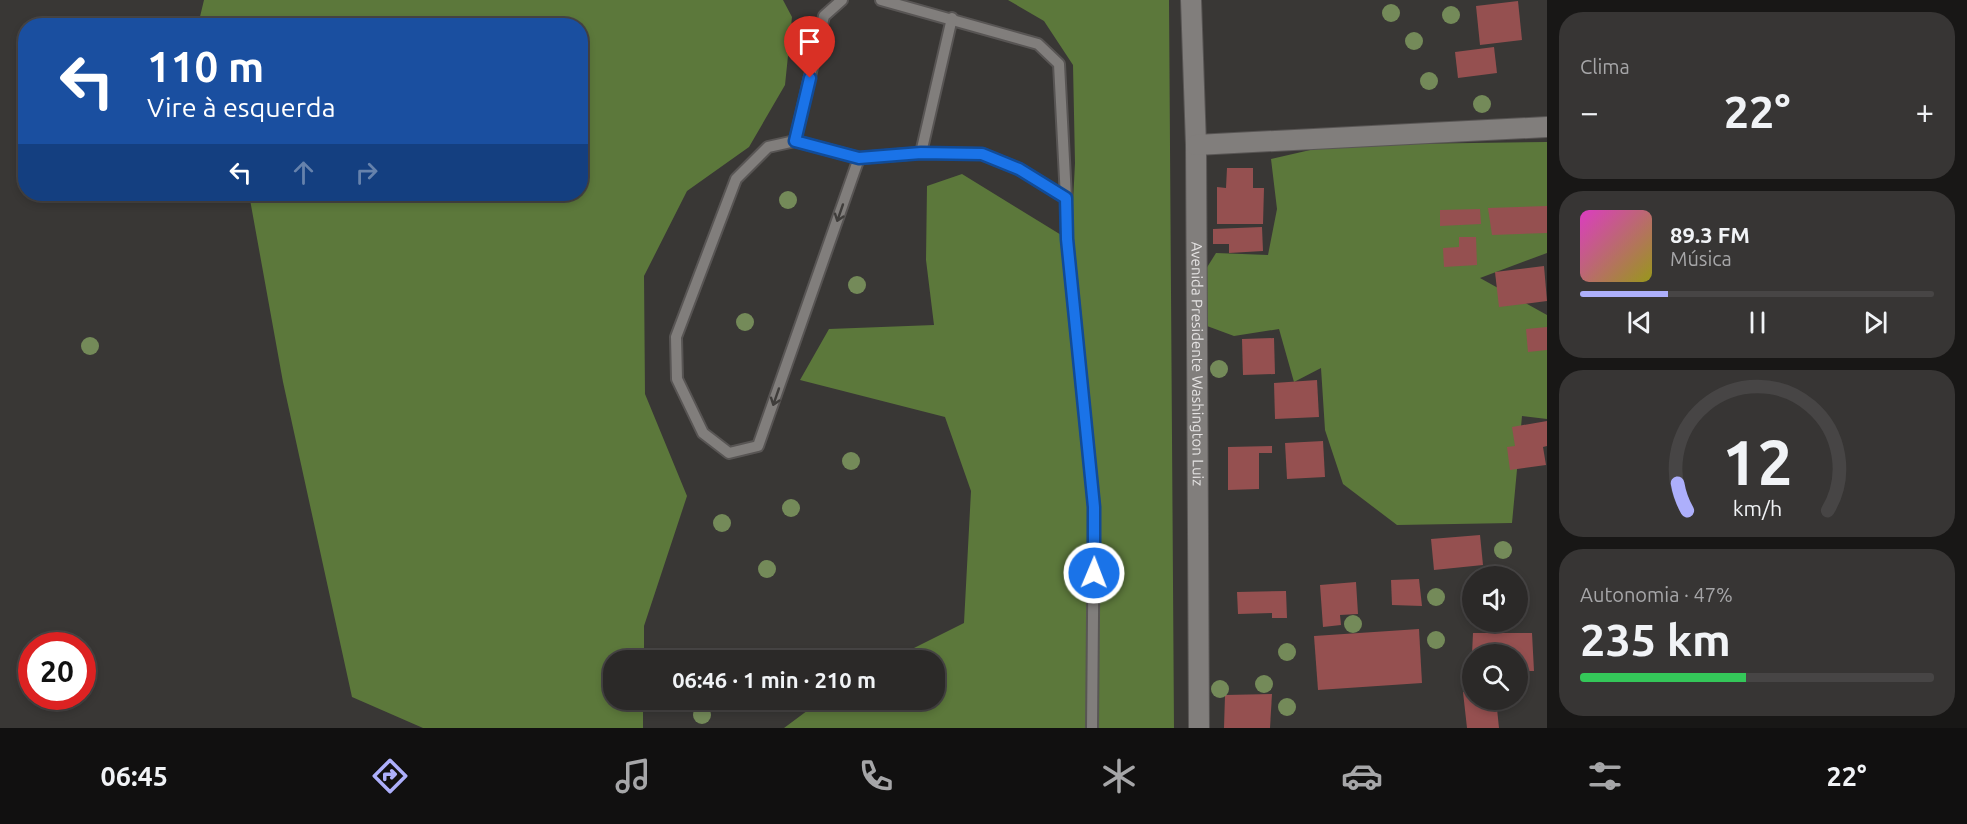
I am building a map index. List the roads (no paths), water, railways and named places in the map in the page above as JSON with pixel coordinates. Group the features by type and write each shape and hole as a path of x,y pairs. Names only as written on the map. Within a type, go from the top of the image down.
{"street":[{"name":"Avenida Presidente Washington Luiz","path":"1191,0 1196,145 1199,728"},
{"path":"1196,145 1547,127"}],"lane":[{"path":"795,141 824,16 842,0"},
{"path":"881,0 952,18 1038,44 1059,64 1068,251 1094,507 1092,728"},
{"path":"921,153 952,18"},
{"path":"859,158 759,446 729,453 703,434 677,379 676,337 736,179 768,147 795,141 859,158 921,153 982,154 1019,169 1066,198"}]}
